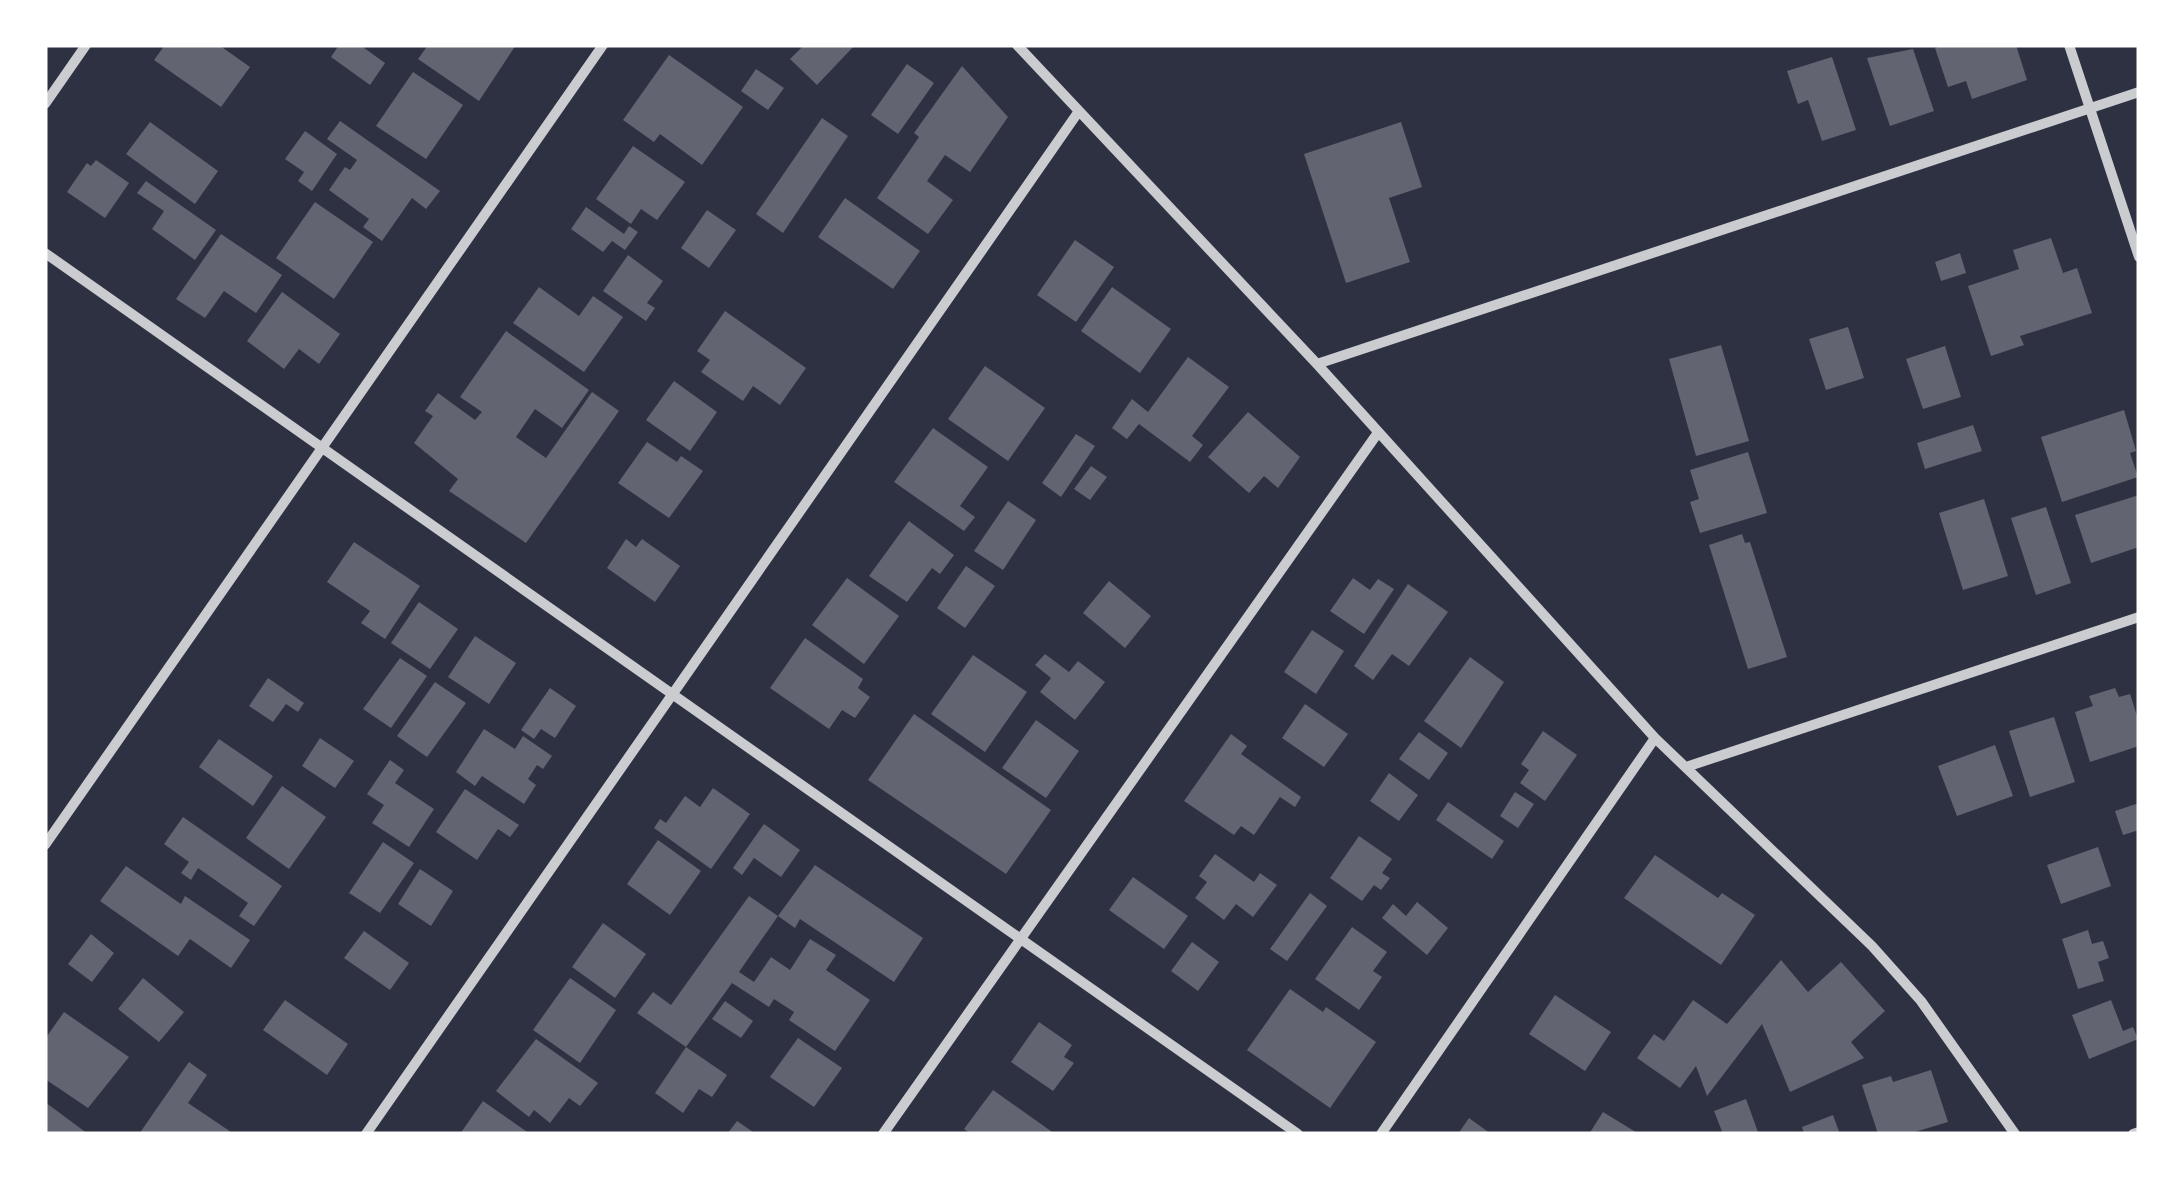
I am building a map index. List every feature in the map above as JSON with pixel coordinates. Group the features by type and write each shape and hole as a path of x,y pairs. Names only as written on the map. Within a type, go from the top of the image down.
{"street":[{"path":"45,104 86,45"},
{"path":"45,845 603,45"},
{"path":"1016,45 1317,364 1376,434 1655,738 1872,946 1921,1001 2015,1134"},
{"path":"2069,45 2139,257"},
{"path":"1317,364 2139,92"},
{"path":"366,1134 1079,111"},
{"path":"45,253 1298,1134"},
{"path":"883,1134 1376,434"},
{"path":"1686,767 2139,617"},
{"path":"1381,1134 1655,738"}],"building":[{"path":"165,45 219,45 250,67 221,107 154,60"},
{"path":"339,45 360,45 385,63 370,85 331,57"},
{"path":"428,45 516,45 479,101 418,59"},
{"path":"804,45 855,45 817,85 790,59"},
{"path":"2016,45 2027,80 1972,99 1966,81 1948,87 1935,48"},
{"path":"1913,49 1934,111 1890,126 1867,58"},
{"path":"669,55 743,107 702,165 660,134 654,142 623,120"},
{"path":"1832,57 1856,130 1822,141 1808,100 1798,104 1787,71"},
{"path":"907,64 934,83 898,134 871,115"},
{"path":"962,66 1008,117 970,172 945,155 927,181 953,200 928,234 877,198 919,137 914,133"},
{"path":"756,69 784,88 768,110 741,91"},
{"path":"413,72 463,105 426,159 376,126"},
{"path":"822,118 848,136 783,233 756,214"},
{"path":"340,121 440,191 426,209 412,198 382,241 363,227 369,219 329,190 345,167 350,170 357,160 327,139"},
{"path":"150,122 218,171 195,204 126,154"},
{"path":"1401,122 1422,187 1389,198 1410,262 1346,283 1304,154"},
{"path":"305,131 337,154 312,191 298,181 304,172 285,159"},
{"path":"633,146 685,182 657,220 641,209 631,224 596,199"},
{"path":"96,160 129,183 105,218 67,192 87,163 91,166"},
{"path":"146,181 216,230 195,260 152,229 164,211 137,193"},
{"path":"845,198 920,251 893,289 818,237"},
{"path":"315,202 373,242 334,299 276,258"},
{"path":"586,207 624,234 629,226 638,232 625,250 612,241 603,252 571,229"},
{"path":"707,210 736,230 709,268 681,248"},
{"path":"221,234 282,275 256,313 224,291 205,318 176,299"},
{"path":"2051,238 2063,273 2077,268 2092,313 2020,336 2024,345 1991,356 1968,286 2019,269 2013,250"},
{"path":"1075,240 1114,267 1076,322 1037,295"},
{"path":"1960,253 1966,273 1941,281 1935,262"},
{"path":"628,255 663,281 647,303 655,308 646,321 603,291"},
{"path":"539,287 579,316 593,296 623,317 584,372 513,323"},
{"path":"1112,287 1171,329 1140,373 1081,331"},
{"path":"282,292 340,334 319,364 299,349 284,369 247,341"},
{"path":"725,311 806,368 780,405 753,386 743,401 701,372 710,360 697,351"},
{"path":"1848,327 1864,378 1826,390 1809,339"},
{"path":"506,331 589,390 562,428 535,409 516,437 546,458 592,392 619,411 526,543 449,491 458,479 414,443 433,416 425,411 438,393 475,420 482,412 460,397"},
{"path":"1721,345 1749,441 1696,456 1669,359"},
{"path":"1945,346 1961,397 1923,409 1906,359"},
{"path":"1188,357 1229,387 1192,436 1203,445 1190,462 1139,424 1127,439 1112,428 1132,399 1148,412"},
{"path":"985,366 1045,408 1008,461 948,419"},
{"path":"674,381 717,412 690,451 646,420"},
{"path":"2124,410 2136,451 2130,453 2138,477 2062,502 2041,437"},
{"path":"1248,412 1300,457 1278,488 1264,476 1249,493 1208,457"},
{"path":"1973,425 1982,451 1925,469 1917,443"},
{"path":"933,428 988,467 960,506 975,517 964,531 894,482"},
{"path":"1076,434 1095,446 1061,497 1042,483"},
{"path":"647,442 677,462 681,456 703,471 669,518 618,483"},
{"path":"1748,452 1767,513 1700,533 1690,502 1699,499 1690,470"},
{"path":"1091,466 1107,477 1090,500 1074,489"},
{"path":"2139,495 2139,547 2091,563 2075,515"},
{"path":"1984,499 2008,576 1963,590 1939,513"},
{"path":"1008,501 1036,520 1003,570 974,551"},
{"path":"2046,507 2071,583 2036,595 2011,518"},
{"path":"909,521 954,555 940,574 932,568 907,602 869,576"},
{"path":"1742,534 1745,543 1750,542 1787,657 1748,669 1709,545"},
{"path":"626,539 636,547 642,539 680,566 655,602 607,568"},
{"path":"354,542 420,586 385,639 361,623 370,611 327,582"},
{"path":"966,566 995,586 965,628 937,608"},
{"path":"847,578 899,616 864,664 812,625"},
{"path":"1353,578 1370,590 1378,579 1394,589 1364,634 1330,611"},
{"path":"1109,581 1151,616 1125,648 1083,613"},
{"path":"1408,584 1448,612 1409,666 1392,654 1373,680 1354,666"},
{"path":"419,602 458,629 430,669 391,643"},
{"path":"1312,630 1344,651 1316,694 1284,672"},
{"path":"475,636 516,663 489,704 448,677"},
{"path":"805,638 863,679 858,688 870,697 855,718 842,710 829,729 770,688"},
{"path":"1045,654 1069,672 1078,661 1105,682 1075,720 1040,692 1051,678 1035,665"},
{"path":"973,655 1027,692 985,752 931,714"},
{"path":"1470,657 1504,682 1461,748 1424,721"},
{"path":"400,658 427,676 391,728 363,709"},
{"path":"268,678 304,703 298,712 286,704 273,722 249,706"},
{"path":"435,682 466,703 427,757 397,736"},
{"path":"550,688 576,706 555,738 541,729 534,739 521,730"},
{"path":"2115,688 2119,697 2130,694 2139,722 2139,746 2090,762 2075,712 2093,706 2089,696"},
{"path":"1305,704 1348,734 1324,767 1282,738"},
{"path":"914,714 1051,810 1006,874 868,780"},
{"path":"2054,717 2075,782 2030,797 2009,731"},
{"path":"1036,720 1079,751 1046,798 1002,768"},
{"path":"484,729 515,749 523,736 552,756 543,769 537,765 528,779 536,785 524,804 482,776 475,786 456,772"},
{"path":"1543,731 1577,755 1545,801 1520,783 1529,770 1521,764"},
{"path":"1419,732 1448,753 1429,780 1399,759"},
{"path":"1231,734 1247,746 1241,754 1301,797 1295,807 1280,797 1254,835 1241,826 1234,835 1184,801"},
{"path":"320,738 354,761 335,788 302,766"},
{"path":"219,739 273,776 253,806 199,767"},
{"path":"1995,745 2013,796 1957,816 1938,766"},
{"path":"390,760 404,770 395,783 434,809 409,847 372,823 384,805 367,794"},
{"path":"1389,773 1418,795 1399,821 1370,801"},
{"path":"282,786 326,817 289,869 246,838"},
{"path":"713,788 750,814 711,869 654,828 660,819 666,823 685,796 700,807"},
{"path":"465,789 519,825 510,837 498,829 477,860 436,832"},
{"path":"1515,792 1534,804 1518,828 1500,816"},
{"path":"1448,802 1504,841 1492,859 1436,820"},
{"path":"2139,803 2139,830 2123,835 2115,811"},
{"path":"183,817 282,886 254,926 239,916 248,903 198,868 191,880 181,873 189,862 164,844"},
{"path":"764,824 800,850 781,877 754,858 742,875 733,868"},
{"path":"1359,836 1392,859 1382,873 1390,878 1381,890 1374,885 1362,901 1330,878"},
{"path":"658,840 701,871 670,915 627,884"},
{"path":"383,842 414,863 380,913 349,893"},
{"path":"2098,847 2111,886 2061,904 2047,865"},
{"path":"1215,854 1254,882 1260,873 1277,885 1253,917 1236,904 1224,920 1195,898 1207,882 1199,876"},
{"path":"1655,855 1718,898 1722,893 1755,915 1721,965 1624,898"},
{"path":"815,865 923,938 894,982 800,919 795,928 778,916"},
{"path":"126,866 181,904 185,896 250,940 231,968 190,939 178,956 100,901"},
{"path":"420,869 453,891 431,926 398,904"},
{"path":"1133,877 1188,916 1164,949 1109,910"},
{"path":"1310,893 1327,906 1287,961 1270,949"},
{"path":"749,896 778,916 739,972 754,982 771,957 790,970 810,939 836,955 826,970 870,1000 835,1051 789,1020 794,1012 774,999 769,1007 732,983 686,1047 637,1013 653,992 671,1005"},
{"path":"1417,902 1448,928 1427,955 1382,918 1393,904 1406,916"},
{"path":"603,923 646,954 615,998 572,967"},
{"path":"1352,927 1387,952 1373,971 1382,977 1359,1010 1315,979"},
{"path":"2088,930 2092,944 2103,941 2109,958 2098,962 2104,981 2078,989 2062,939"},
{"path":"364,931 409,963 390,990 344,958"},
{"path":"91,934 114,953 92,982 68,964"},
{"path":"1192,942 1219,962 1198,991 1171,971"},
{"path":"1781,960 1808,992 1841,962 1885,1011 1851,1042 1864,1058 1790,1092 1762,1024 1707,1096 1696,1066 1680,1088 1637,1058 1654,1034 1664,1041 1693,1000 1727,1024"},
{"path":"143,978 184,1012 159,1042 118,1009"},
{"path":"570,978 616,1010 580,1063 533,1030"},
{"path":"1290,989 1323,1012 1326,1007 1376,1042 1330,1108 1247,1050"},
{"path":"1555,995 1611,1032 1585,1071 1529,1034"},
{"path":"285,1000 348,1044 327,1075 263,1030"},
{"path":"2111,1000 2123,1031 2133,1027 2138,1039 2089,1059 2072,1015"},
{"path":"725,1001 753,1021 741,1038 712,1019"},
{"path":"64,1012 129,1057 88,1108 45,1079 45,1039"},
{"path":"1039,1022 1072,1045 1064,1057 1074,1063 1053,1091 1011,1062"},
{"path":"798,1038 842,1068 814,1107 770,1077"},
{"path":"536,1039 598,1083 580,1106 569,1098 550,1123 534,1110 529,1117 496,1091"},
{"path":"686,1047 727,1075 712,1097 699,1089 683,1113 655,1093"},
{"path":"189,1062 207,1075 188,1103 234,1134 139,1134"},
{"path":"1931,1070 1948,1122 1908,1134 1878,1134 1862,1085 1891,1076 1893,1082"},
{"path":"993,1090 1055,1134 971,1134 964,1129"},
{"path":"1746,1099 1758,1132 1723,1134 1714,1111"},
{"path":"483,1101 530,1134 460,1134"},
{"path":"45,1102 88,1134 45,1134"},
{"path":"1603,1112 1639,1134 1589,1134"},
{"path":"1833,1115 1840,1134 1804,1134 1802,1127"},
{"path":"1469,1118 1491,1134 1458,1134"},
{"path":"737,1121 756,1134 727,1134"}]}
